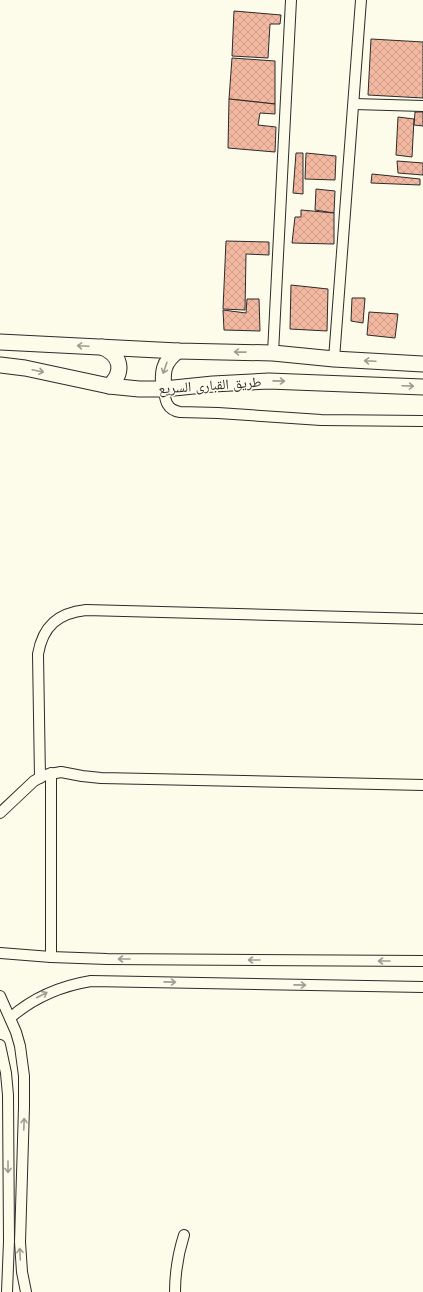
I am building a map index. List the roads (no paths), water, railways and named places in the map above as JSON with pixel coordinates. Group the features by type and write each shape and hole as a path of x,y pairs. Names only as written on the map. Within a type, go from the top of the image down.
{"highway":[{"name":"طريق القبارى السريع","path":"0,342 178,351 273,353 334,359 423,364"},
{"path":"102,347 114,354 118,361 118,375 115,381 109,386"},
{"path":"164,389 163,377 165,365 173,354 178,351"},
{"name":"طريق القبارى السريع","path":"0,365 25,368 109,386 139,389 164,389 213,384 269,381 423,387"}],"street":[{"path":"273,353 291,0"},
{"path":"334,359 361,0"},
{"path":"354,104 423,106"},
{"path":"164,389 164,399 168,407 176,412 218,413 321,420 423,421"},
{"path":"40,778 38,654 40,643 45,632 53,623 63,616 86,610 423,619"},
{"path":"0,813 15,798 40,778 51,773 61,772 101,778 423,785"},
{"path":"51,773 51,957"},
{"path":"0,953 51,957 114,959 423,961"},
{"path":"10,1018 30,1002 47,993 65,986 103,980 423,987"},
{"path":"0,996 20,1046 24,1076 20,1242 22,1272 26,1292"},
{"path":"0,1045 6,1073 8,1095 8,1255 6,1292"},
{"path":"175,1292 177,1259 184,1235"}]}
